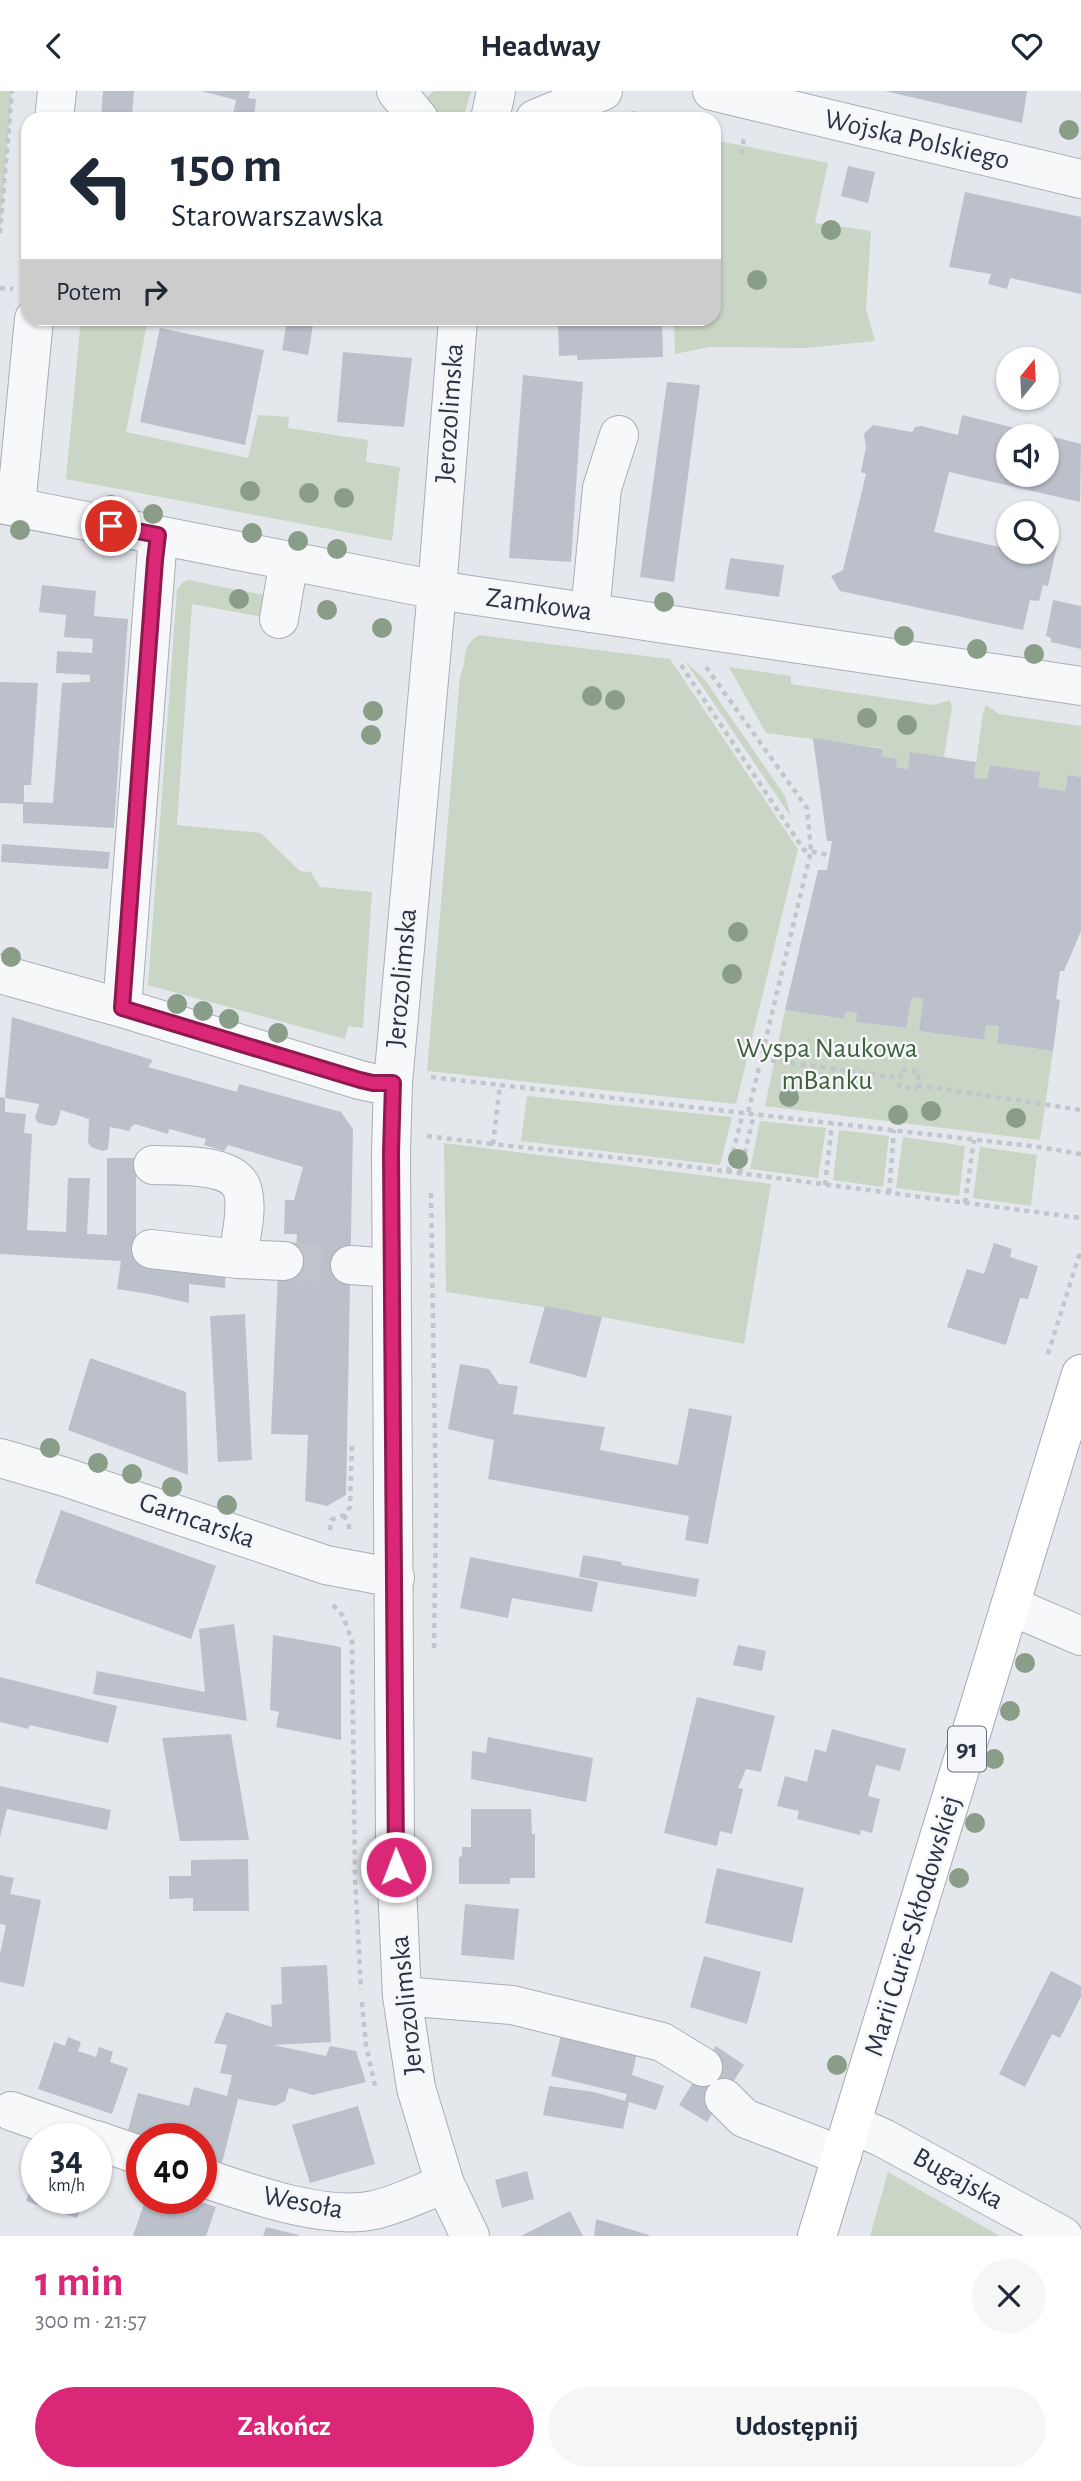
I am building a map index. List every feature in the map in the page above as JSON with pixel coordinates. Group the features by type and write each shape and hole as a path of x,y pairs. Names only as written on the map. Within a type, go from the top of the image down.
{"main road":[{"name":"Marii Curie-Skłodowskiej","path":"817,2236 1081,1374"}],"street":[{"path":"55,112 57,91"},
{"path":"396,91 413,112"},
{"path":"492,112 496,91"},
{"path":"552,112 603,91"},
{"name":"Wojska Polskiego","path":"712,91 1081,179"},
{"path":"8,505 33,326"},
{"name":"Jerozolimska","path":"456,326 405,1080 391,1152 396,1842 401,1996 416,2088 459,2218"},
{"path":"590,613 603,488 619,435"},
{"name":"Zamkowa","path":"8,505 437,590 1081,686"},
{"path":"122,1008 158,535"},
{"path":"279,619 289,560"},
{"path":"0,974 360,1080 373,1083 405,1080"},
{"path":"153,1165 217,1170 237,1179 243,1188 244,1199 238,1259"},
{"path":"151,1249 238,1259 284,1261"},
{"path":"350,1265 392,1268"},
{"name":"Garncarska","path":"0,1458 65,1477 326,1565 395,1578"},
{"path":"1011,1606 1081,1636"},
{"path":"401,1996 512,2005 662,2042 703,2067"},
{"name":"Bugajska","path":"724,2098 744,2117 847,2140 883,2138 1063,2236"},
{"path":"11,2111 45,2123"},
{"name":"Wesoła","path":"217,2182 317,2209 350,2213 385,2207 459,2218"}],"path":[{"path":"0,233 12,91"},
{"path":"741,154 744,138"},
{"path":"699,658 807,808 811,851 748,1113 728,1172"},
{"path":"678,660 804,850 830,855"},
{"path":"761,1059 900,1077"},
{"path":"902,1069 919,1072 916,1089 899,1086 900,1077 902,1069"},
{"path":"405,1080 500,1085 1081,1154"},
{"path":"492,1144 500,1085"},
{"path":"917,1085 1081,1110"},
{"path":"740,1173 748,1113"},
{"path":"825,1185 832,1123"},
{"path":"890,1193 894,1130"},
{"path":"417,1134 1081,1218"},
{"path":"965,1203 974,1140"},
{"path":"430,1187 436,1506 434,1660"}],"green space":[{"path":"0,91 12,91 0,233"},
{"path":"434,91 471,91 465,112 432,112 423,101"},
{"path":"721,141 828,163 815,223 871,231 866,309 875,341 806,348 709,347 675,354 674,326 721,326"},
{"path":"80,326 147,326 126,432 248,458 258,415 289,417 288,428 368,440 366,462 400,467 392,541 66,479"},
{"path":"188,580 264,595 263,617 192,604 177,825 261,833 300,871 311,872 320,887 372,892 363,1028 348,1026 345,1039 148,985 177,590"},
{"path":"479,635 670,659 798,849 736,1104 427,1071 460,676 469,644"},
{"path":"685,661 705,680 785,796 791,817"},
{"path":"729,667 791,676 791,684 934,705 950,700 952,708 944,757 910,753 908,769 896,767 897,759 881,756 882,748 766,733"},
{"path":"986,705 999,714 1081,726 1081,777 1068,775 1065,791 1038,787 1039,772 990,765 987,779 974,778"},
{"name":"Wyspa Naukowa mBanku","path":"912,997 923,999 919,1031 983,1040 986,1025 999,1026 997,1043 1053,1051 1040,1140 765,1106 785,1010 843,1019 846,1011 857,1013 857,1022 906,1028"},
{"path":"527,1096 732,1117 720,1165 521,1141"},
{"path":"760,1121 826,1128 818,1178 750,1169"},
{"path":"839,1130 889,1136 883,1187 833,1180"},
{"path":"903,1137 965,1146 959,1196 896,1188"},
{"path":"444,1143 771,1184 744,1344 576,1312 446,1292"},
{"path":"980,1147 1037,1155 1031,1206 973,1198"},
{"path":"888,2172 1000,2236 870,2236"}],"building":[{"path":"103,91 134,91 132,112 102,112"},
{"path":"201,91 250,91 248,98 256,99 255,112 233,112 236,100"},
{"path":"885,91 1027,91 1022,123"},
{"path":"848,166 875,172 868,203 841,196"},
{"path":"965,192 1081,217 1081,294 1010,278 1007,289 988,284 991,274 949,267"},
{"path":"286,326 313,326 308,355 282,350"},
{"path":"558,326 662,326 663,357 577,360 577,355 559,356"},
{"path":"160,328 264,350 245,445 140,422"},
{"path":"343,352 412,358 404,427 337,422"},
{"path":"523,375 583,382 571,562 509,558"},
{"path":"667,382 700,385 674,582 640,577"},
{"path":"962,415 999,424 996,424 996,483 949,472 934,532 996,546 996,564 1053,564 1048,586 1043,585 1039,601 1030,600 1023,630 840,591 831,576 843,570 866,474 861,472 866,447 864,434 873,425 912,432 915,427 921,426 958,435"},
{"path":"1059,438 1081,444 1080,502 1014,487 1059,487"},
{"path":"730,558 784,565 779,597 725,589"},
{"path":"42,585 96,591 94,616 128,619 114,828 23,823 23,804 0,803 0,682 38,683 31,785 24,785 24,802 53,803 62,683 90,682 90,675 56,673 57,651 92,653 93,639 64,637 66,615 39,612"},
{"path":"1053,600 1081,606 1081,649 1051,642 1051,638 1046,636"},
{"path":"813,738 883,749 881,756 897,759 896,767 908,769 910,752 976,762 974,778 987,779 990,765 1040,772 1038,787 1065,791 1068,775 1081,777 1081,931 1064,971 1060,971 1056,999 1060,1000 1053,1051 997,1043 999,1026 986,1025 984,1040 919,1031 923,999 912,997 906,1028 856,1022 857,1013 846,1011 844,1019 785,1010 818,870 827,870 832,841 827,841"},
{"path":"2,844 110,852 108,869 1,862"},
{"path":"12,1017 153,1060 148,1067 237,1092 239,1084 341,1112 353,1129 346,1495 327,1506 305,1501 308,1435 271,1434 278,1274 296,1249 297,1234 284,1234 285,1200 294,1200 303,1167 228,1145 224,1151 204,1145 206,1139 169,1129 168,1134 135,1124 130,1131 110,1127 108,1149 103,1151 91,1147 88,1142 89,1119 61,1110 57,1124 53,1126 38,1123 35,1118 39,1104 5,1098"},
{"path":"0,1097 5,1098 5,1112 26,1114 24,1133 32,1134 27,1230 66,1232 68,1178 90,1178 87,1234 107,1235 107,1158 136,1158 136,1261 226,1269 225,1288 189,1284 189,1303 117,1289 121,1261 0,1254"},
{"path":"994,1243 1012,1249 1010,1257 1038,1266 1028,1299 1020,1298 1006,1345 947,1327 967,1269 984,1274"},
{"path":"545,1306 602,1317 586,1378 529,1363"},
{"path":"245,1314 252,1460 218,1462 210,1316"},
{"path":"90,1358 186,1392 188,1475 68,1430"},
{"path":"460,1364 489,1369 499,1384 518,1386 513,1414 605,1427 600,1450 678,1465 689,1408 732,1416 708,1544 685,1540 689,1516 488,1479 494,1440 448,1429"},
{"path":"61,1510 216,1566 191,1639 35,1583"},
{"path":"583,1555 699,1579 696,1597 579,1577"},
{"path":"470,1557 598,1582 592,1612 512,1598 508,1618 460,1608"},
{"path":"234,1624 247,1721 93,1694 97,1671 205,1692 199,1629"},
{"path":"273,1635 341,1647 341,1740 276,1727 279,1712 270,1710"},
{"path":"738,1645 766,1651 762,1671 733,1665"},
{"path":"0,1677 117,1706 108,1743 30,1725 28,1729 0,1722"},
{"path":"697,1697 775,1716 761,1772 746,1769 738,1788 743,1789 732,1834 720,1831 717,1846 664,1833"},
{"path":"832,1729 906,1749 900,1771 876,1765 868,1796 880,1799 872,1833 861,1830 860,1835 797,1819 799,1811 777,1806 785,1776 807,1782 815,1749 826,1752"},
{"path":"231,1734 249,1840 180,1841 162,1738"},
{"path":"488,1737 593,1758 586,1802 471,1779 472,1751 486,1753"},
{"path":"0,1786 111,1810 107,1830 7,1809 0,1837"},
{"path":"471,1809 531,1809 532,1834 535,1834 535,1878 510,1878 510,1884 459,1884 459,1857 462,1856 462,1847 471,1847"},
{"path":"248,1859 249,1911 193,1911 193,1898 169,1899 169,1876 191,1876 191,1860"},
{"path":"717,1868 804,1888 792,1943 705,1923"},
{"path":"0,1875 14,1878 10,1894 41,1900 24,1987 0,1982 0,1955 6,1925 0,1924"},
{"path":"465,1904 519,1909 514,1960 461,1955"},
{"path":"704,1956 761,1972 747,2024 690,2007"},
{"path":"327,1965 331,2042 273,2045 326,2056 330,2046 356,2051 366,2082 313,2095 289,2088 285,2101 275,2106 238,2099 222,2163 217,2162 217,2123 130,2123 138,2093 189,2106 194,2087 227,2096 232,2075 220,2073 227,2045 214,2043 226,2012 272,2027 271,2005 282,2004 281,1967"},
{"path":"1051,1971 1081,1986 1081,1997 1060,2038 1052,2034 1025,2087 999,2074"},
{"path":"562,2031 638,2048 632,2075 664,2086 656,2110 629,2102 623,2129 543,2115 549,2086 594,2092 625,2101 627,2094 551,2076"},
{"path":"68,2037 81,2042 78,2051 96,2057 99,2047 113,2052 110,2062 128,2068 112,2114 38,2089 54,2042 65,2046"},
{"path":"716,2046 744,2065 707,2122 679,2105"},
{"path":"358,2106 375,2164 310,2183 292,2125"},
{"path":"527,2171 534,2199 502,2208 495,2180"},
{"path":"570,2211 583,2236 521,2236"},
{"path":"141,2214 214,2214 206,2236 133,2236"},
{"path":"596,2219 649,2235 649,2236 594,2236"},
{"path":"266,2227 299,2235 263,2236"}],"tunnel":[{"path":"284,1261 350,1265"}],"route":[{"path":"111,526 158,535 122,1008 360,1080 393,1083 391,1152 396,1867"}]}
